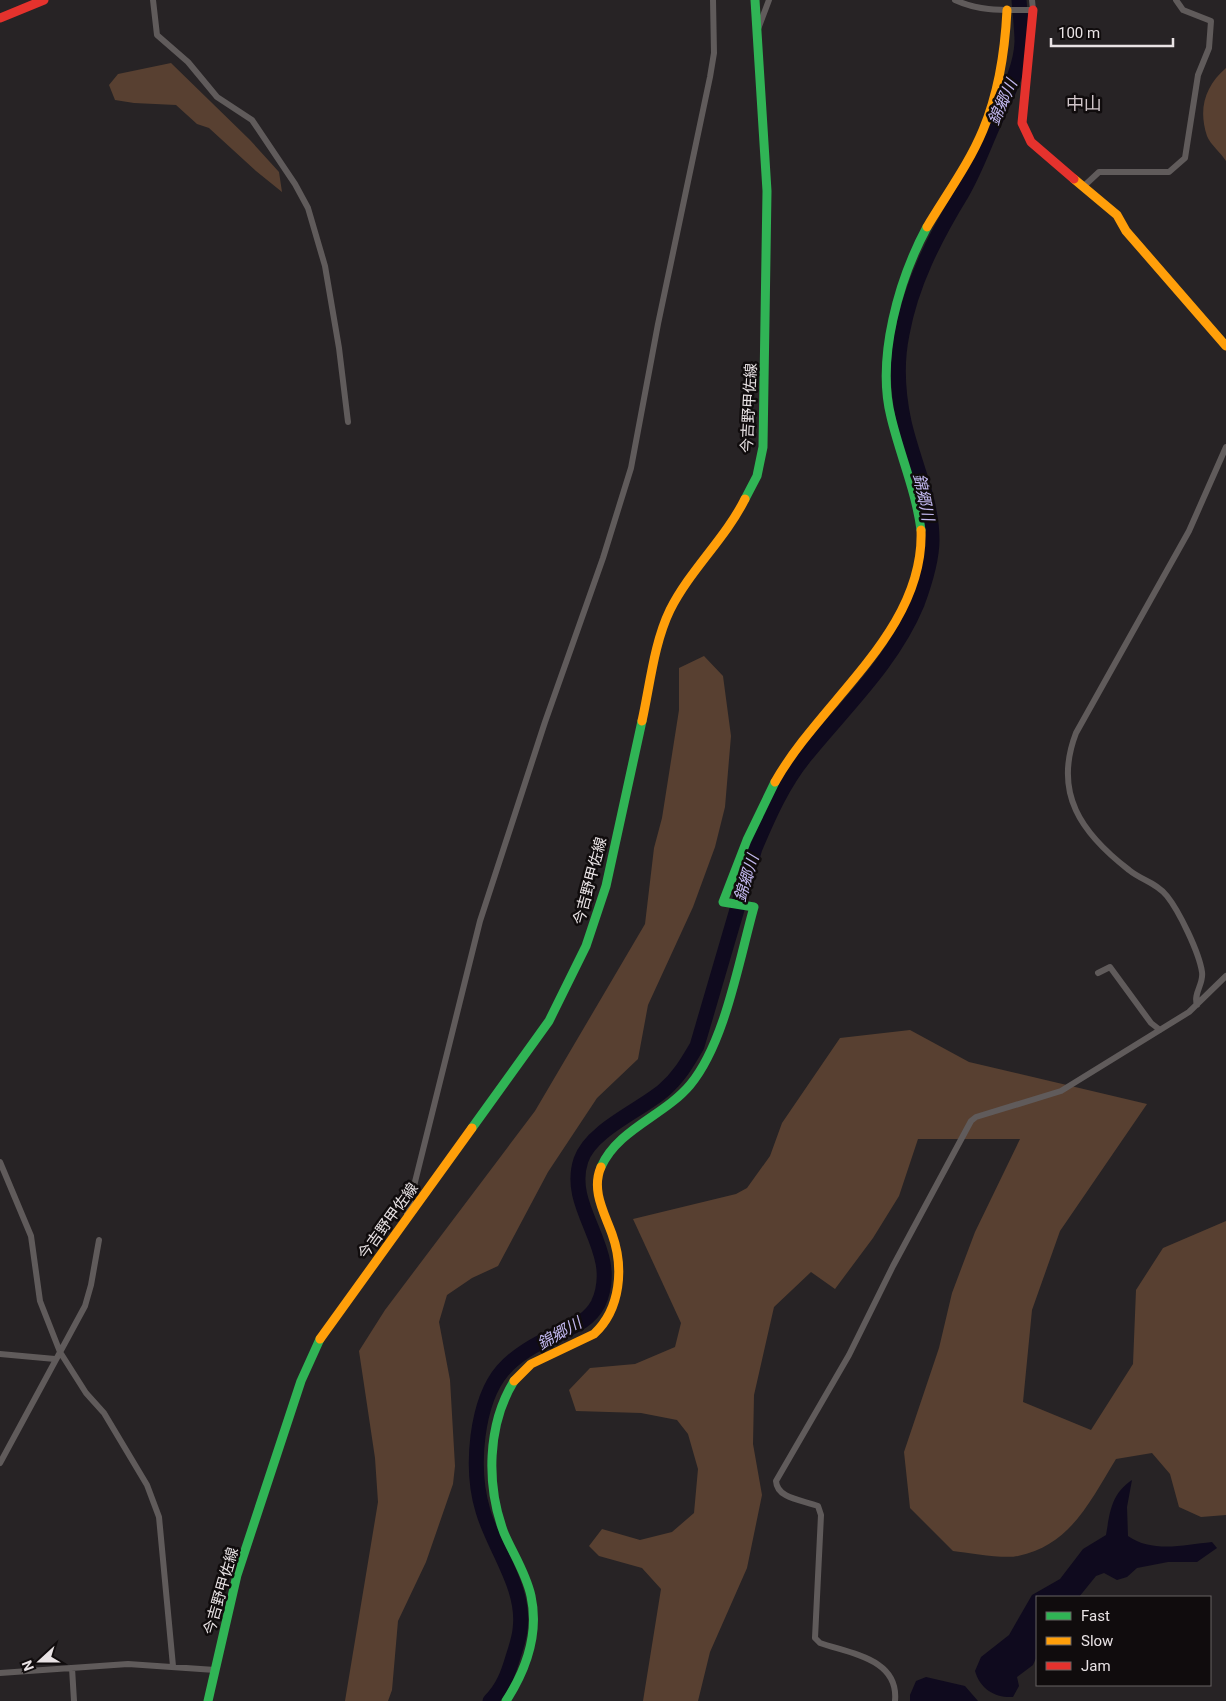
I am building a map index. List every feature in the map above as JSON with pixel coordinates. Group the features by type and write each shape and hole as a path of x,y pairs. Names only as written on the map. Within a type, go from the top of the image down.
{"street":[{"path":"0,18 44,0"},
{"path":"153,0 156,35 188,62 217,97 252,120 295,184 308,208 325,266 339,348 348,422"},
{"path":"405,1221 480,921 545,722 603,558 631,468 658,324 710,77 714,53 713,0"},
{"name":"今吉野甲佐線","path":"208,1701 232,1593 301,1381 321,1336 549,1022 586,946 606,886 661,634 670,610 692,574 743,503 757,476 763,441 767,191 755,0"},
{"path":"757,31 769,0"},
{"path":"955,0 969,6 996,11 1033,10"},
{"path":"1032,0 1033,10 1022,124 1032,142 1041,152 1084,186 1100,203 1117,215 1126,230 1226,346"},
{"path":"1084,186 1099,172 1169,172 1185,158 1198,75 1209,48 1212,21 1183,10 1176,0"},
{"path":"506,1701 522,1670 532,1644 532,1613 528,1585 504,1532 494,1493 492,1459 498,1421 506,1394 520,1374 531,1364 582,1342 598,1332 608,1317 616,1295 619,1272 614,1242 597,1192 598,1175 605,1158 618,1144 670,1105 690,1085 699,1071 718,1030 754,908 723,902 738,861 759,815 789,761 832,702 870,659 895,624 912,589 919,566 923,529 889,409 890,354 895,308 906,269 917,244 983,130 1001,70 1006,46 1007,10"},
{"path":"1196,1005 1195,999 1202,980 1202,972 1185,927 1167,896 1158,887 1130,871 1087,830 1077,814 1066,775 1068,752 1076,733 1189,531 1226,447"},
{"path":"1098,973 1110,967 1151,1023 1160,1030"},
{"path":"895,1701 896,1689 888,1672 877,1663 820,1643 815,1638 821,1515 818,1506 780,1493 776,1488 776,1481 849,1355 893,1266 971,1121 984,1114 1048,1097 1061,1091 1160,1030 1196,1005 1226,976"},
{"path":"0,1162 31,1236 40,1301 60,1352 86,1393 104,1413 147,1484 159,1517 173,1666"},
{"path":"0,1463 84,1306 91,1285 99,1240"},
{"path":"0,1354 55,1359"},
{"path":"0,1673 128,1664 215,1670"},
{"path":"72,1668 74,1701"}],"shaded area":[{"path":"171,63 250,140 279,172 282,192 209,128 197,124 176,105 115,100 109,85 118,74"},
{"path":"1226,68 1226,161 1208,139 1203,117 1208,90"},
{"path":"704,656 723,676 731,736 725,807 715,847 693,907 648,1005 638,1059 597,1098 548,1172 498,1266 472,1278 447,1295 439,1322 450,1380 455,1466 453,1484 426,1562 398,1621 392,1690 388,1701 345,1701 378,1502 375,1458 359,1351 385,1310 535,1111 645,924 654,848 662,818 679,710 679,668"},
{"path":"910,1030 969,1062 1147,1104 1060,1231 1032,1310 1023,1402 1091,1430 1133,1364 1136,1290 1163,1248 1226,1221 1226,1515 1201,1517 1179,1507 1170,1474 1152,1453 1116,1459 1088,1505 1065,1532 1052,1542 1018,1556 996,1556 953,1551 910,1508 904,1452 939,1348 952,1293 975,1232 1020,1139 918,1139 899,1196 873,1238 835,1289 811,1272 774,1307 754,1395 753,1444 762,1495 747,1568 710,1652 698,1701 643,1701 661,1589 642,1568 599,1556 589,1546 602,1529 640,1540 672,1532 694,1513 698,1469 688,1434 677,1420 641,1413 576,1411 569,1390 590,1368 635,1364 675,1347 681,1323 633,1219 736,1194 747,1188 770,1156 782,1123 840,1038"},
{"path":"1132,1480 1127,1507 1128,1536 1147,1545 1179,1546 1212,1542 1217,1548 1197,1562 1168,1562 1137,1568 1127,1577 1117,1580 1104,1573 1096,1576 1080,1596 1036,1596 1036,1658 1033,1665 1017,1677 1019,1686 1013,1697 1000,1696 989,1691 981,1683 975,1671 981,1657 1009,1635 1032,1595 1060,1579 1083,1549 1106,1535 1110,1511 1116,1497 1125,1485"},
{"path":"926,1677 965,1686 978,1701 910,1701 910,1695 916,1681"}],"waterway":[{"name":"錦郷川","path":"490,1701 502,1686 509,1669 519,1637 521,1614 514,1584 488,1525 479,1493 476,1464 477,1445 487,1398 503,1370 514,1360 527,1350 582,1321 591,1314 598,1304 604,1284 604,1266 580,1196 578,1178 581,1160 586,1149 606,1130 664,1090 690,1058 697,1046 755,848 772,811 784,787 799,764 882,664 907,625 917,604 931,556 932,540 926,495 902,411 898,378 900,345 911,297 925,261 971,176 1016,72 1022,42 1019,0"}],"traffic: fast":[{"path":"745,499 757,476 763,447 767,191 755,0"},
{"path":"921,530 912,487 891,417 887,394 886,370 888,345 899,294 907,270 927,227"},
{"path":"472,1128 549,1021 586,946 606,886 642,721"},
{"path":"601,1167 618,1143 668,1106 690,1085 713,1047 730,1000 754,907 723,902 747,840 775,782"},
{"path":"208,1701 237,1575 301,1381 320,1339"},
{"path":"506,1701 525,1664 532,1637 533,1624 533,1610 529,1588 523,1571 504,1533 494,1495 492,1475 494,1436 505,1398 514,1381"}],"traffic: slow":[{"path":"927,227 971,155 989,116 1000,71 1005,41 1007,10"},
{"path":"1074,179 1117,215 1126,231 1226,346"},
{"path":"642,721 656,650 670,610 687,581 728,528 745,499"},
{"path":"775,782 795,752 867,663 889,632 906,600 918,566 921,530"},
{"path":"320,1339 472,1128"},
{"path":"514,1381 531,1364 594,1334 603,1324 615,1300 619,1274 618,1260 616,1247 598,1193 597,1184 601,1167"}],"traffic: jam":[{"path":"0,18 44,0"},
{"path":"1033,10 1022,123 1031,142 1074,179"}],"district":[{"name":"中山","path":"1084,104"}]}
